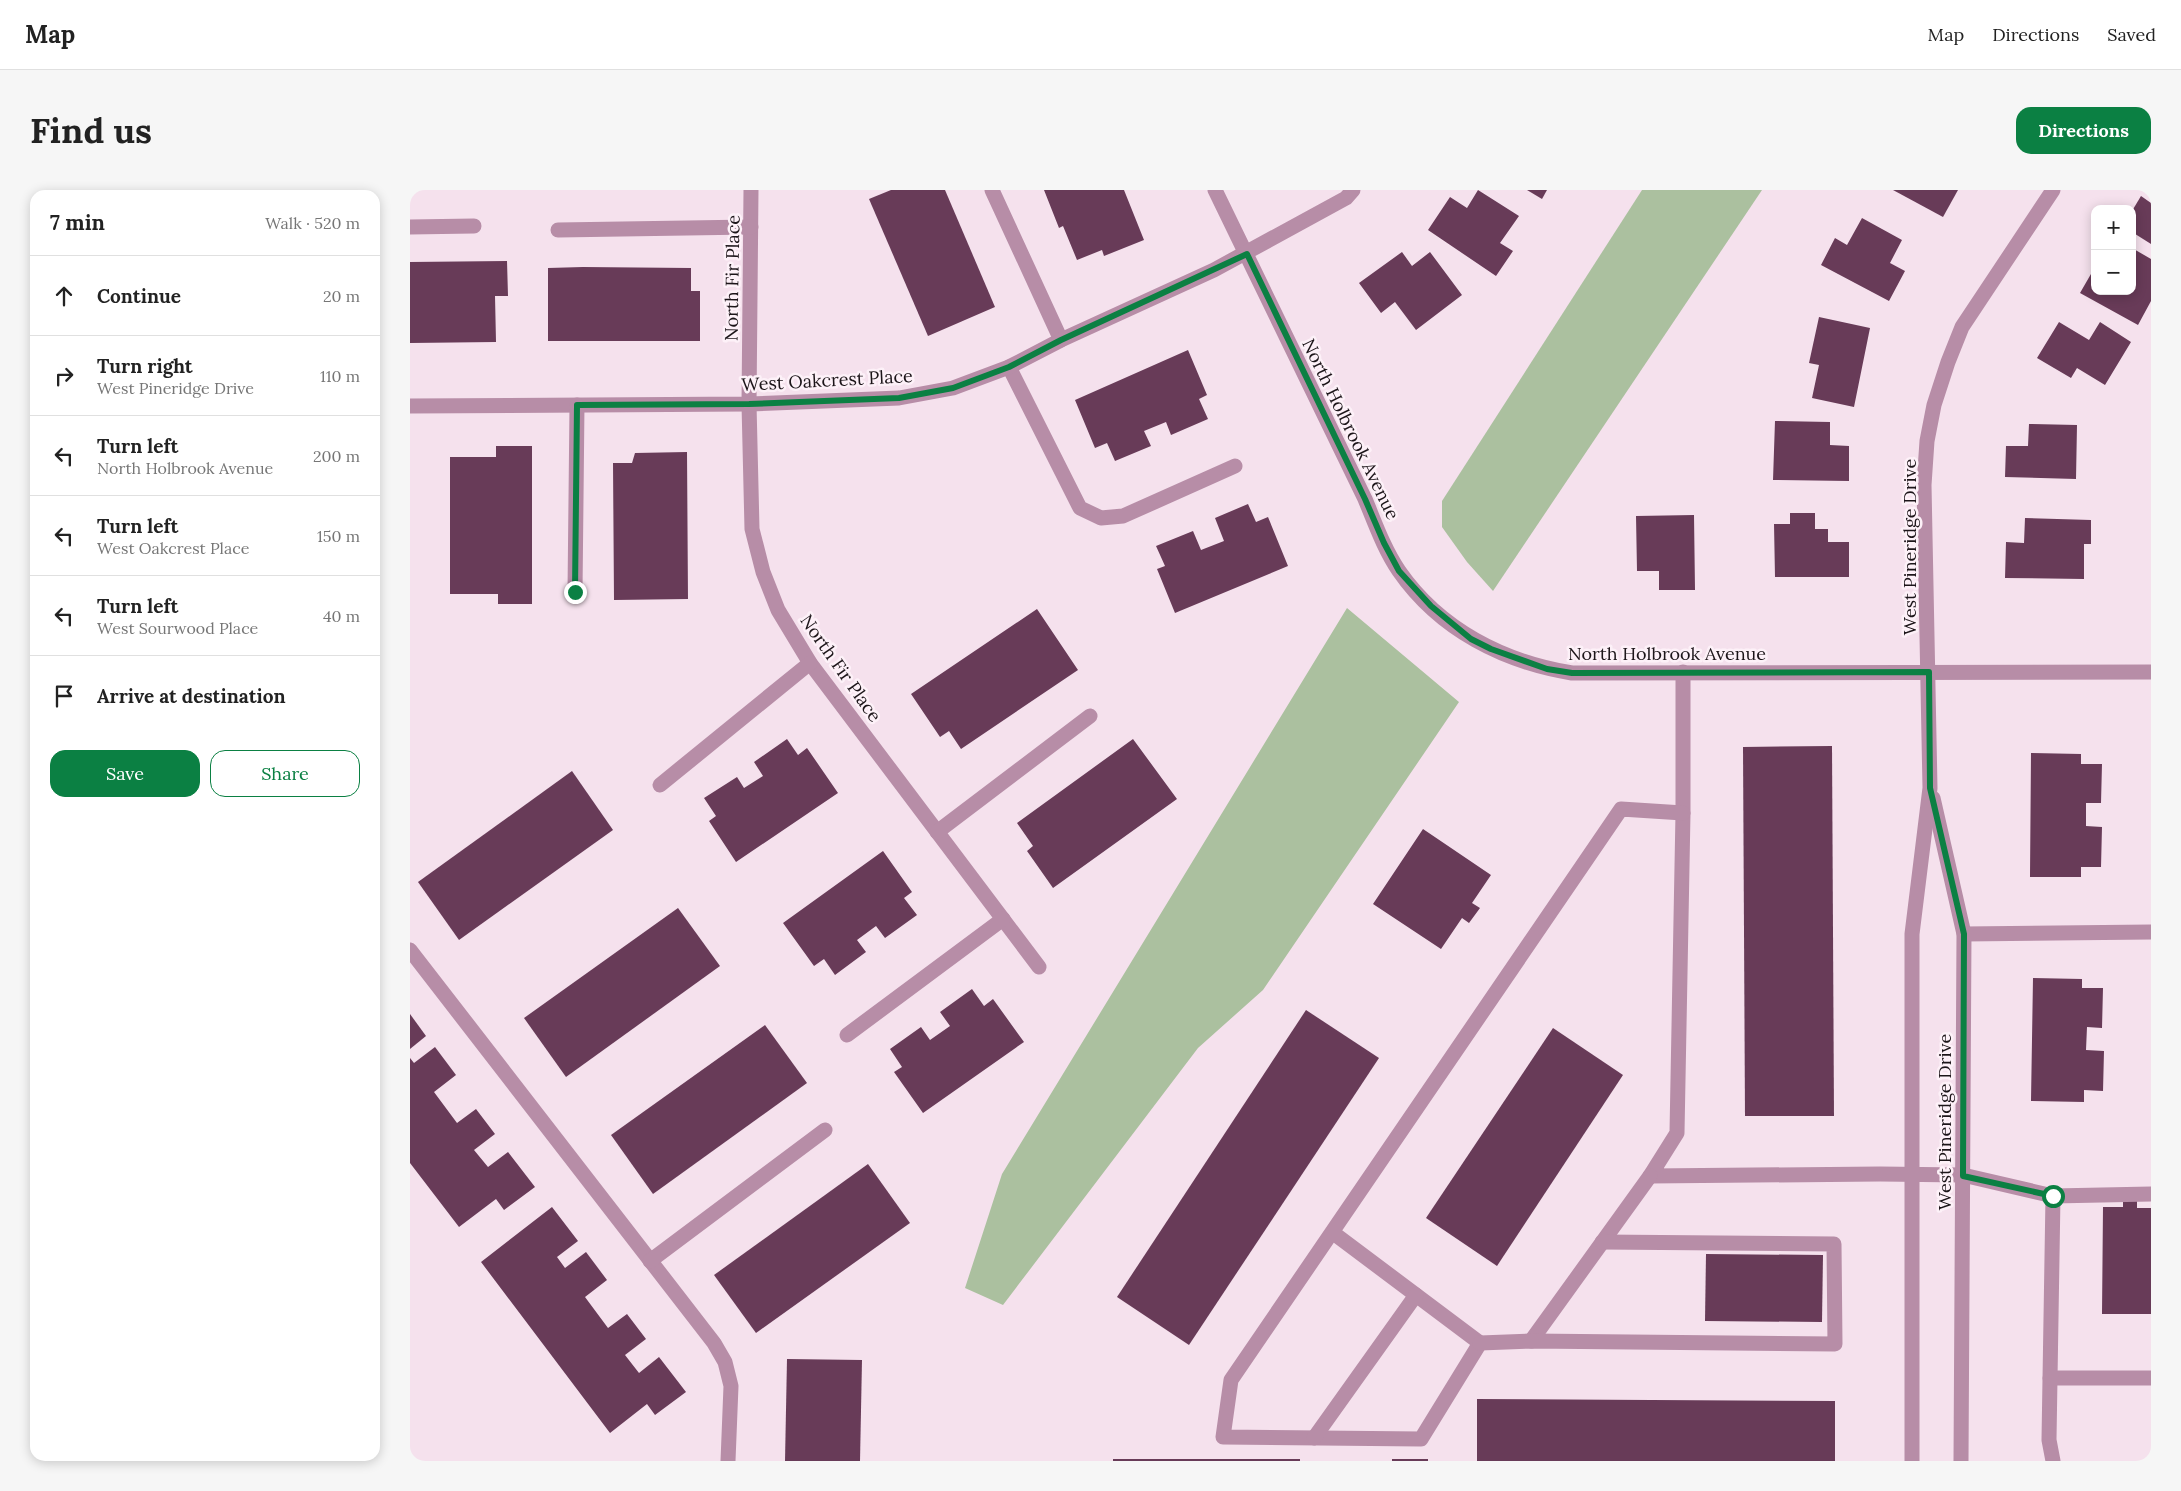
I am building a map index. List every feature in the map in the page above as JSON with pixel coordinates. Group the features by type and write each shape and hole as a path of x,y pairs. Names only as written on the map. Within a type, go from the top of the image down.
{"street":[{"name":"North Fir Place","path":"751,190 749,404 752,529 763,572 778,610 810,663 1039,967"},
{"path":"992,190 1061,340"},
{"name":"North Holbrook Avenue","path":"1215,190 1399,571 1431,606 1471,639 1491,649 1547,669 1572,673 2151,672"},
{"name":"West Oakcrest Place","path":"410,406 749,404 899,398 953,388 1009,367 1061,340 1247,254 1346,198 1353,190"},
{"name":"West Pineridge Drive","path":"1912,1461 1912,934 1930,788 1924,485 1927,441 1934,405 1962,327 2053,190"},
{"path":"410,227 474,226"},
{"path":"558,230 751,227"},
{"path":"1009,367 1080,508 1090,514 1101,518 1123,516 1235,466"},
{"path":"575,592 577,405"},
{"path":"660,785 810,663"},
{"path":"1531,1340 1650,1176 1677,1133 1683,813 1683,672"},
{"path":"937,832 1090,716"},
{"name":"West Pineridge Drive","path":"1930,788 1964,934 1962,1461"},
{"path":"1480,1343 1421,1439 1224,1437 1231,1380 1621,809 1683,813"},
{"path":"846,1035 1003,919"},
{"path":"1964,934 2151,932"},
{"path":"410,950 714,1343 725,1362 732,1386 728,1461"},
{"path":"650,1261 825,1130"},
{"path":"1650,1176 1963,1176 2053,1196 2151,1194"},
{"path":"2053,1196 2049,1440 2053,1461"},
{"path":"1332,1232 1480,1343 1531,1340 1835,1344 1834,1244 1602,1242"},
{"path":"1314,1438 1416,1295"},
{"path":"2050,1378 2151,1378"}],"green space":[{"path":"1642,190 1762,190 1493,591 1467,562 1442,527 1442,501"},
{"path":"1347,608 1459,702 1263,990 1198,1048 1003,1305 965,1288 1002,1174"}],"building":[{"path":"891,190 945,190 995,307 928,336 869,199"},
{"path":"1044,190 1124,190 1144,240 1104,256 1102,250 1077,260 1063,226 1059,228"},
{"path":"1478,190 1519,216 1500,243 1513,251 1496,276 1428,230 1450,197 1467,208"},
{"path":"1527,190 1547,190 1542,199"},
{"path":"1893,190 1958,190 1943,217"},
{"path":"2141,196 2151,203 2151,244 2136,235 2136,205"},
{"path":"1862,218 1902,240 1890,263 1905,271 1889,301 1821,265 1835,238 1847,245"},
{"path":"2136,250 2151,259 2151,301 2138,325 2080,293 2091,274 2091,295 2136,295"},
{"path":"1402,252 1412,266 1430,252 1462,295 1416,330 1395,302 1381,313 1359,283"},
{"path":"507,261 508,296 495,296 496,342 410,343 410,262"},
{"path":"548,268 691,268 691,291 700,291 700,341 548,341"},
{"path":"1819,317 1870,328 1854,407 1812,398 1819,365 1809,363"},
{"path":"2059,322 2089,340 2100,322 2131,342 2105,385 2077,368 2071,378 2037,358"},
{"path":"1188,350 1207,395 1199,399 1208,419 1171,435 1166,422 1144,431 1151,446 1115,461 1107,443 1095,448 1075,400"},
{"path":"1775,421 1830,422 1830,445 1849,446 1849,481 1773,480"},
{"path":"2029,424 2077,425 2076,479 2005,477 2006,446 2028,446"},
{"path":"496,446 532,446 532,604 498,604 498,594 450,594 450,457 496,457"},
{"path":"687,452 688,599 614,600 613,463 632,463 635,453"},
{"path":"1248,504 1256,522 1268,517 1288,566 1175,613 1157,569 1165,566 1156,546 1193,531 1201,550 1224,541 1215,518"},
{"path":"1790,513 1815,513 1815,529 1828,529 1828,542 1849,542 1849,577 1775,577 1774,524 1790,524"},
{"path":"1694,515 1695,590 1659,590 1659,571 1637,571 1636,516"},
{"path":"2025,518 2091,520 2091,544 2084,544 2084,579 2005,578 2006,542 2024,543"},
{"path":"1037,609 1078,670 961,749 949,731 940,737 911,694"},
{"path":"787,739 798,755 807,748 838,793 736,862 709,821 716,816 704,798 737,777 744,788 763,776 754,762"},
{"path":"1133,739 1177,799 1053,888 1027,851 1033,846 1017,823"},
{"path":"1832,746 1834,1116 1745,1116 1743,747"},
{"path":"2031,753 2081,754 2081,764 2102,764 2101,803 2086,803 2086,826 2102,827 2101,867 2081,867 2081,877 2030,877"},
{"path":"572,771 613,830 459,940 418,882"},
{"path":"1423,829 1491,875 1472,903 1480,908 1469,923 1462,918 1441,949 1373,904"},
{"path":"883,851 912,892 904,898 917,915 885,938 876,926 857,940 866,952 835,975 824,959 814,966 783,923"},
{"path":"678,908 720,966 566,1077 524,1018"},
{"path":"2033,978 2082,979 2082,988 2103,988 2102,1028 2087,1027 2086,1050 2104,1051 2103,1091 2084,1090 2084,1102 2031,1101"},
{"path":"972,989 984,1006 993,999 1024,1042 923,1113 894,1072 902,1067 890,1049 921,1027 930,1040 950,1026 940,1012"},
{"path":"1306,1010 1379,1058 1189,1345 1117,1297"},
{"path":"410,1014 426,1036 410,1049"},
{"path":"765,1025 807,1083 653,1194 611,1135"},
{"path":"1553,1028 1623,1075 1497,1266 1426,1218"},
{"path":"435,1047 456,1075 434,1092 457,1123 476,1109 495,1134 474,1150 488,1167 508,1152 535,1187 504,1210 496,1199 459,1227 410,1163 410,1058 414,1063"},
{"path":"868,1164 910,1223 756,1333 714,1275"},
{"path":"2123,1195 2137,1200 2137,1208 2151,1208 2151,1314 2102,1314 2103,1207 2123,1207"},
{"path":"552,1207 578,1241 557,1257 565,1268 586,1252 607,1280 585,1297 608,1328 627,1314 646,1339 625,1355 639,1373 659,1357 686,1392 655,1415 647,1404 610,1433 481,1262"},
{"path":"1706,1254 1823,1255 1822,1322 1705,1321"},
{"path":"787,1359 862,1360 860,1461 785,1461"},
{"path":"1477,1399 1835,1401 1835,1461 1477,1461"},
{"path":"1113,1459 1300,1459 1300,1461 1113,1461"},
{"path":"1392,1459 1428,1459 1428,1461 1392,1461"}],"route":[{"path":"575,592 577,405 749,404 899,398 953,388 1009,367 1061,340 1247,254 1258,281 1399,571 1431,606 1448,622 1471,639 1517,659 1547,669 1572,673 1929,672 1930,788 1964,934 1963,1176 2053,1196"}]}
